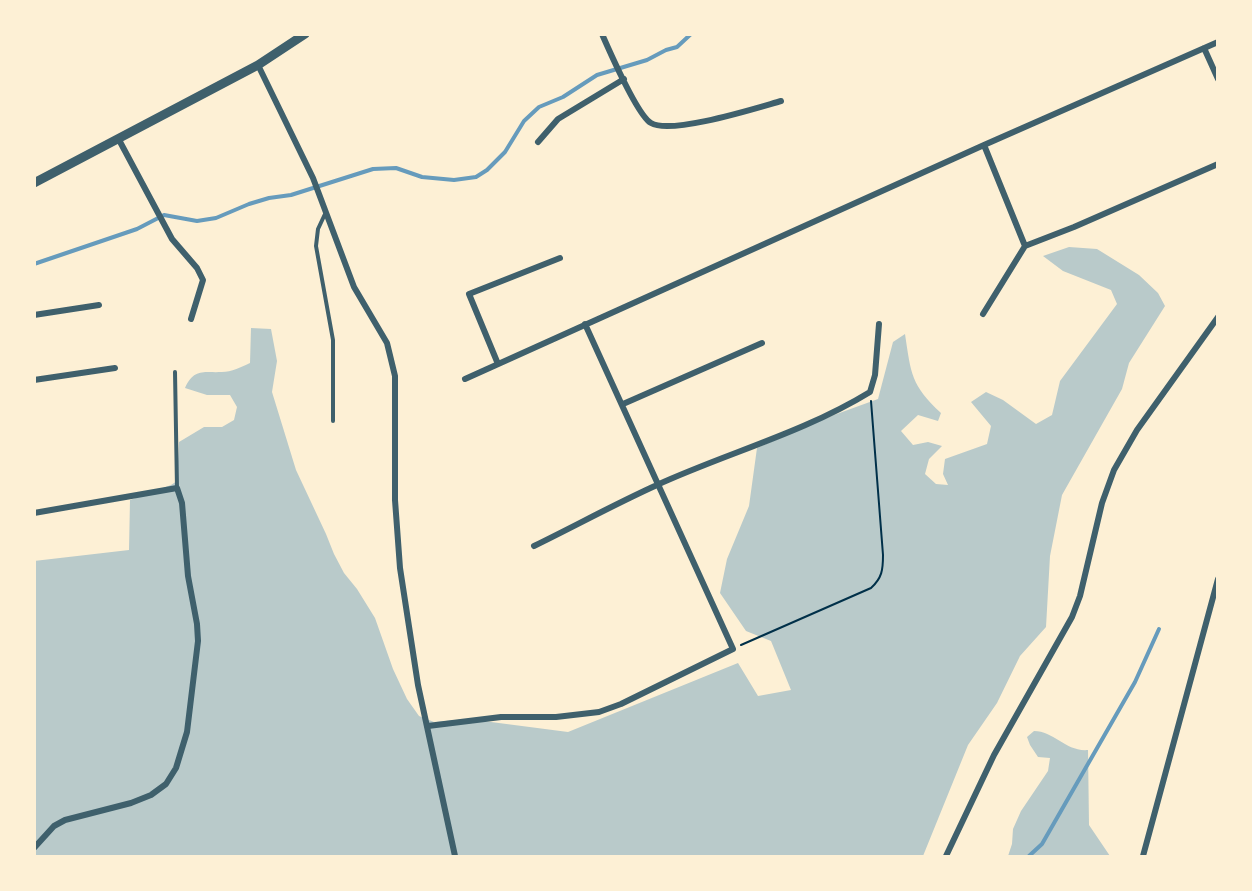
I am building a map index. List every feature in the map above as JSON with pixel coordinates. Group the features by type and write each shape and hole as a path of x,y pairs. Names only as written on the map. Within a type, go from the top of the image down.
{"street":[{"path":"34,183 258,65 305,34"},
{"path":"602,34 644,118 657,126 680,126 781,101"},
{"path":"465,378 1218,42"},
{"path":"1204,48 1218,79"},
{"path":"258,65 314,178 354,287 387,343 393,368 395,500 400,568 418,685 455,856"},
{"path":"538,142 558,119 624,79"},
{"path":"118,138 172,239 197,268 203,280 190,319"},
{"path":"984,145 1025,246"},
{"path":"983,314 1025,246 1218,164"},
{"path":"498,364 469,294 560,258"},
{"path":"34,315 99,304"},
{"path":"946,856 994,755 1072,617 1080,596 1102,503 1114,470 1137,430 1218,317"},
{"path":"428,726 501,717 556,717 599,712 621,704 733,649 585,324"},
{"path":"534,546 657,485 780,436 870,392 875,375 879,324"},
{"path":"623,404 762,343"},
{"path":"34,380 115,368"},
{"path":"34,513 177,488 182,503 188,576 198,641 187,732 176,768 166,784 151,795 131,803 65,820 54,826 34,848"},
{"path":"1143,856 1218,579"}],"lane":[{"path":"327,211 318,229 316,246 333,339 333,421"},
{"path":"175,372 177,488"}],"path":[{"path":"733,649 871,588 880,580 883,555 870,392"}],"shaded area":[{"path":"1069,247 1097,249 1139,275 1158,293 1165,306 1129,363 1122,389 1062,495 1050,556 1046,627 1020,656 997,703 968,745 923,856 35,856 34,561 129,550 130,500 177,481 179,442 204,427 222,427 234,420 237,407 230,395 207,395 185,388 196,374 229,371 250,363 251,328 271,329 277,361 272,392 296,470 344,573 375,618 393,669 407,699 419,716 434,722 468,719 568,732 738,663 758,696 791,690 771,641 746,631 720,593 727,559 749,506 757,448 878,399 893,342 905,334 914,378 924,394 941,413 938,421 918,415 901,431 913,445 928,442 942,446 929,459 925,474 936,484 948,485 943,474 945,459 987,444 991,426 971,402 986,392 1003,400 1036,424 1052,415 1060,381 1117,304 1111,290 1063,271 1043,256"},
{"path":"1034,731 1048,734 1073,748 1088,750 1089,825 1110,856 1008,856 1013,829 1021,811 1048,771 1050,758 1038,757 1027,737"}],"waterway":[{"path":"34,264 137,229 164,215 197,221 216,218 249,204 291,195 373,169 396,168 422,177 454,180 476,177 487,170 505,152 524,121 539,107 563,97 597,75 647,60 677,47 691,34"},
{"path":"1029,856 1042,844 1135,682 1159,629"}]}
